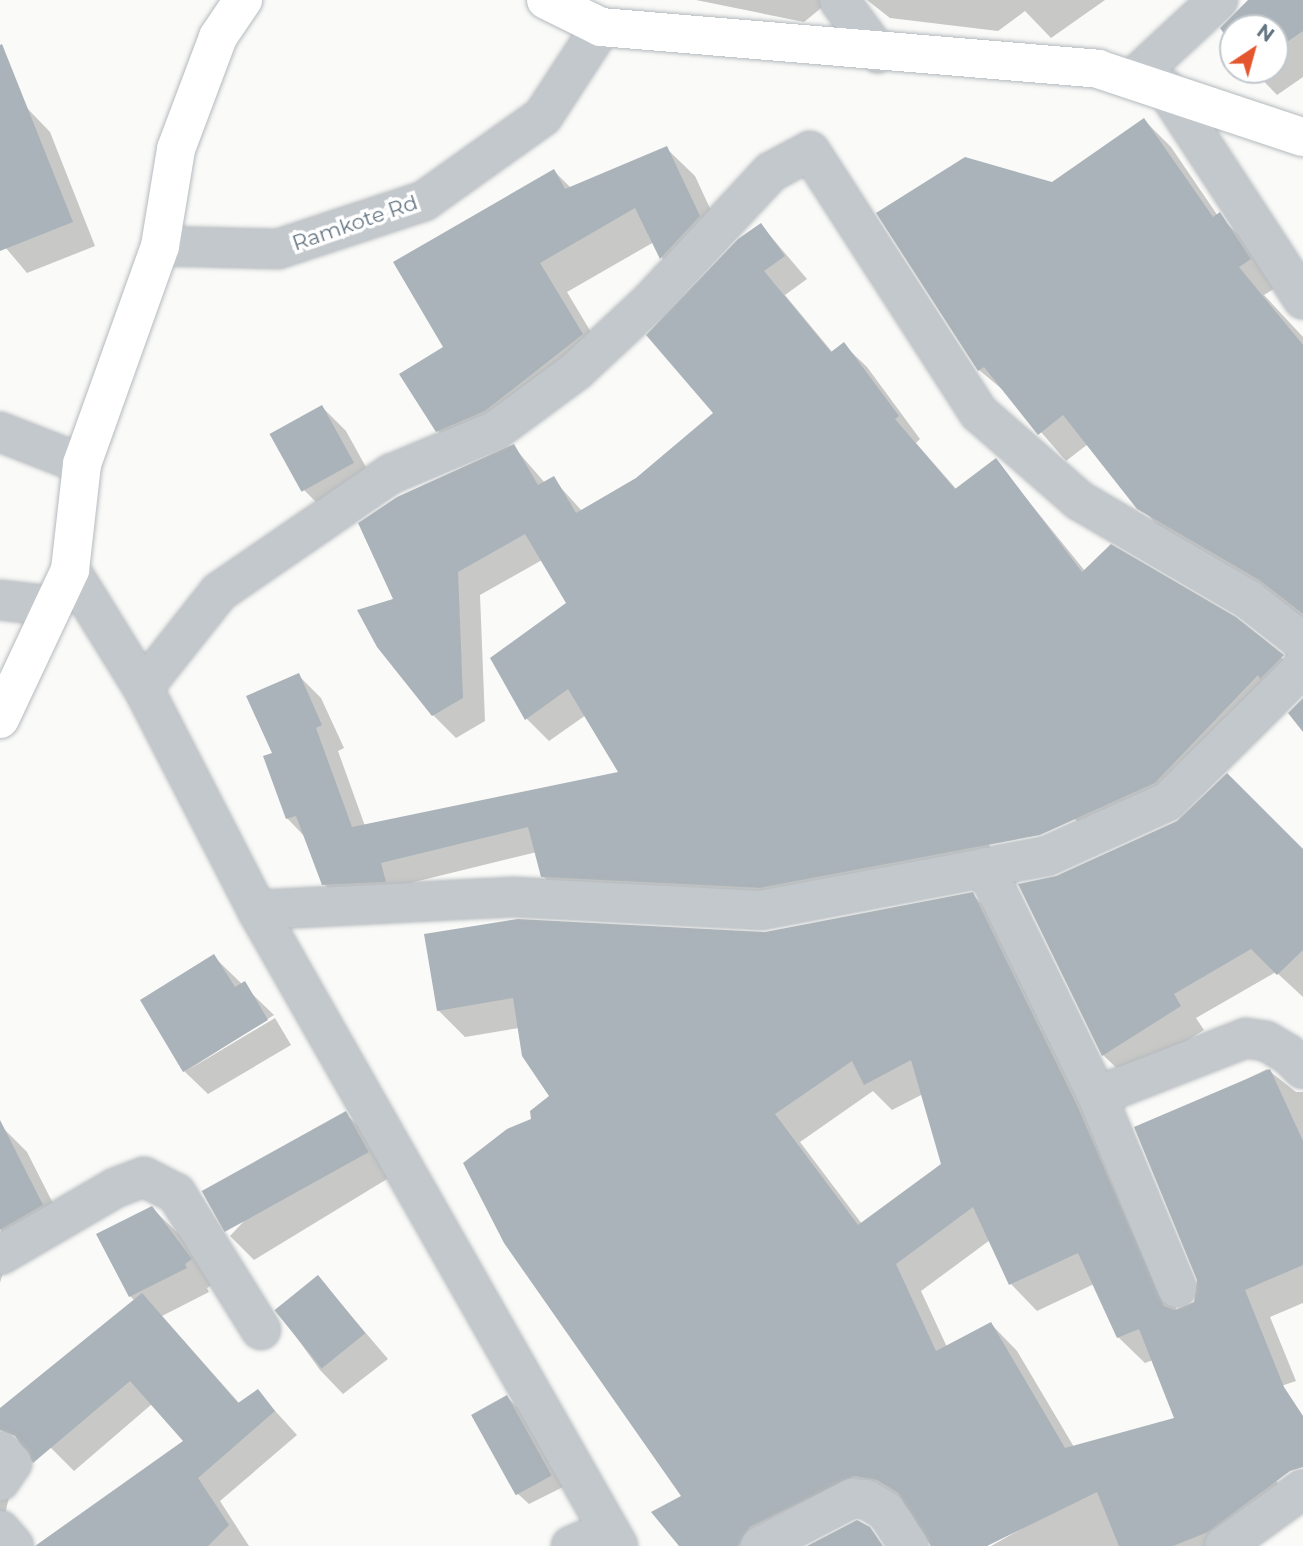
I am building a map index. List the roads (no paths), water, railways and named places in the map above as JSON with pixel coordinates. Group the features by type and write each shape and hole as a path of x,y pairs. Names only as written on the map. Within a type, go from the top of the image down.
{"main road":[{"path":"0,719 70,570 82,464 160,246 176,149 218,37 243,0"},
{"path":"546,0 601,27 878,53 1098,69 1303,137"}],"street":[{"path":"839,0 878,53"},
{"path":"1218,0 1149,84 1303,299"},
{"name":"Ramkote Rd","path":"160,246 278,248 424,201 543,116 601,27"},
{"path":"143,688 219,592 391,474 496,430 578,370 650,302 771,173 810,151 979,413 1080,501 1248,599 1303,642"},
{"path":"0,432 82,464"},
{"path":"70,570 143,688 257,910 614,1538 571,1546"},
{"path":"0,600 52,606"},
{"path":"257,910 513,897 761,910 1047,856 1168,801 1303,667"},
{"path":"985,867 1097,1096 1177,1288"},
{"path":"1097,1096 1246,1038 1266,1041 1288,1054 1303,1069"},
{"path":"0,1255 115,1188 144,1177 176,1193 261,1330"},
{"path":"0,1451 12,1464 0,1481"},
{"path":"1224,1546 1303,1489"},
{"path":"760,1546 852,1498 866,1499 886,1511 909,1546"},
{"path":"0,1530 14,1546"}]}
